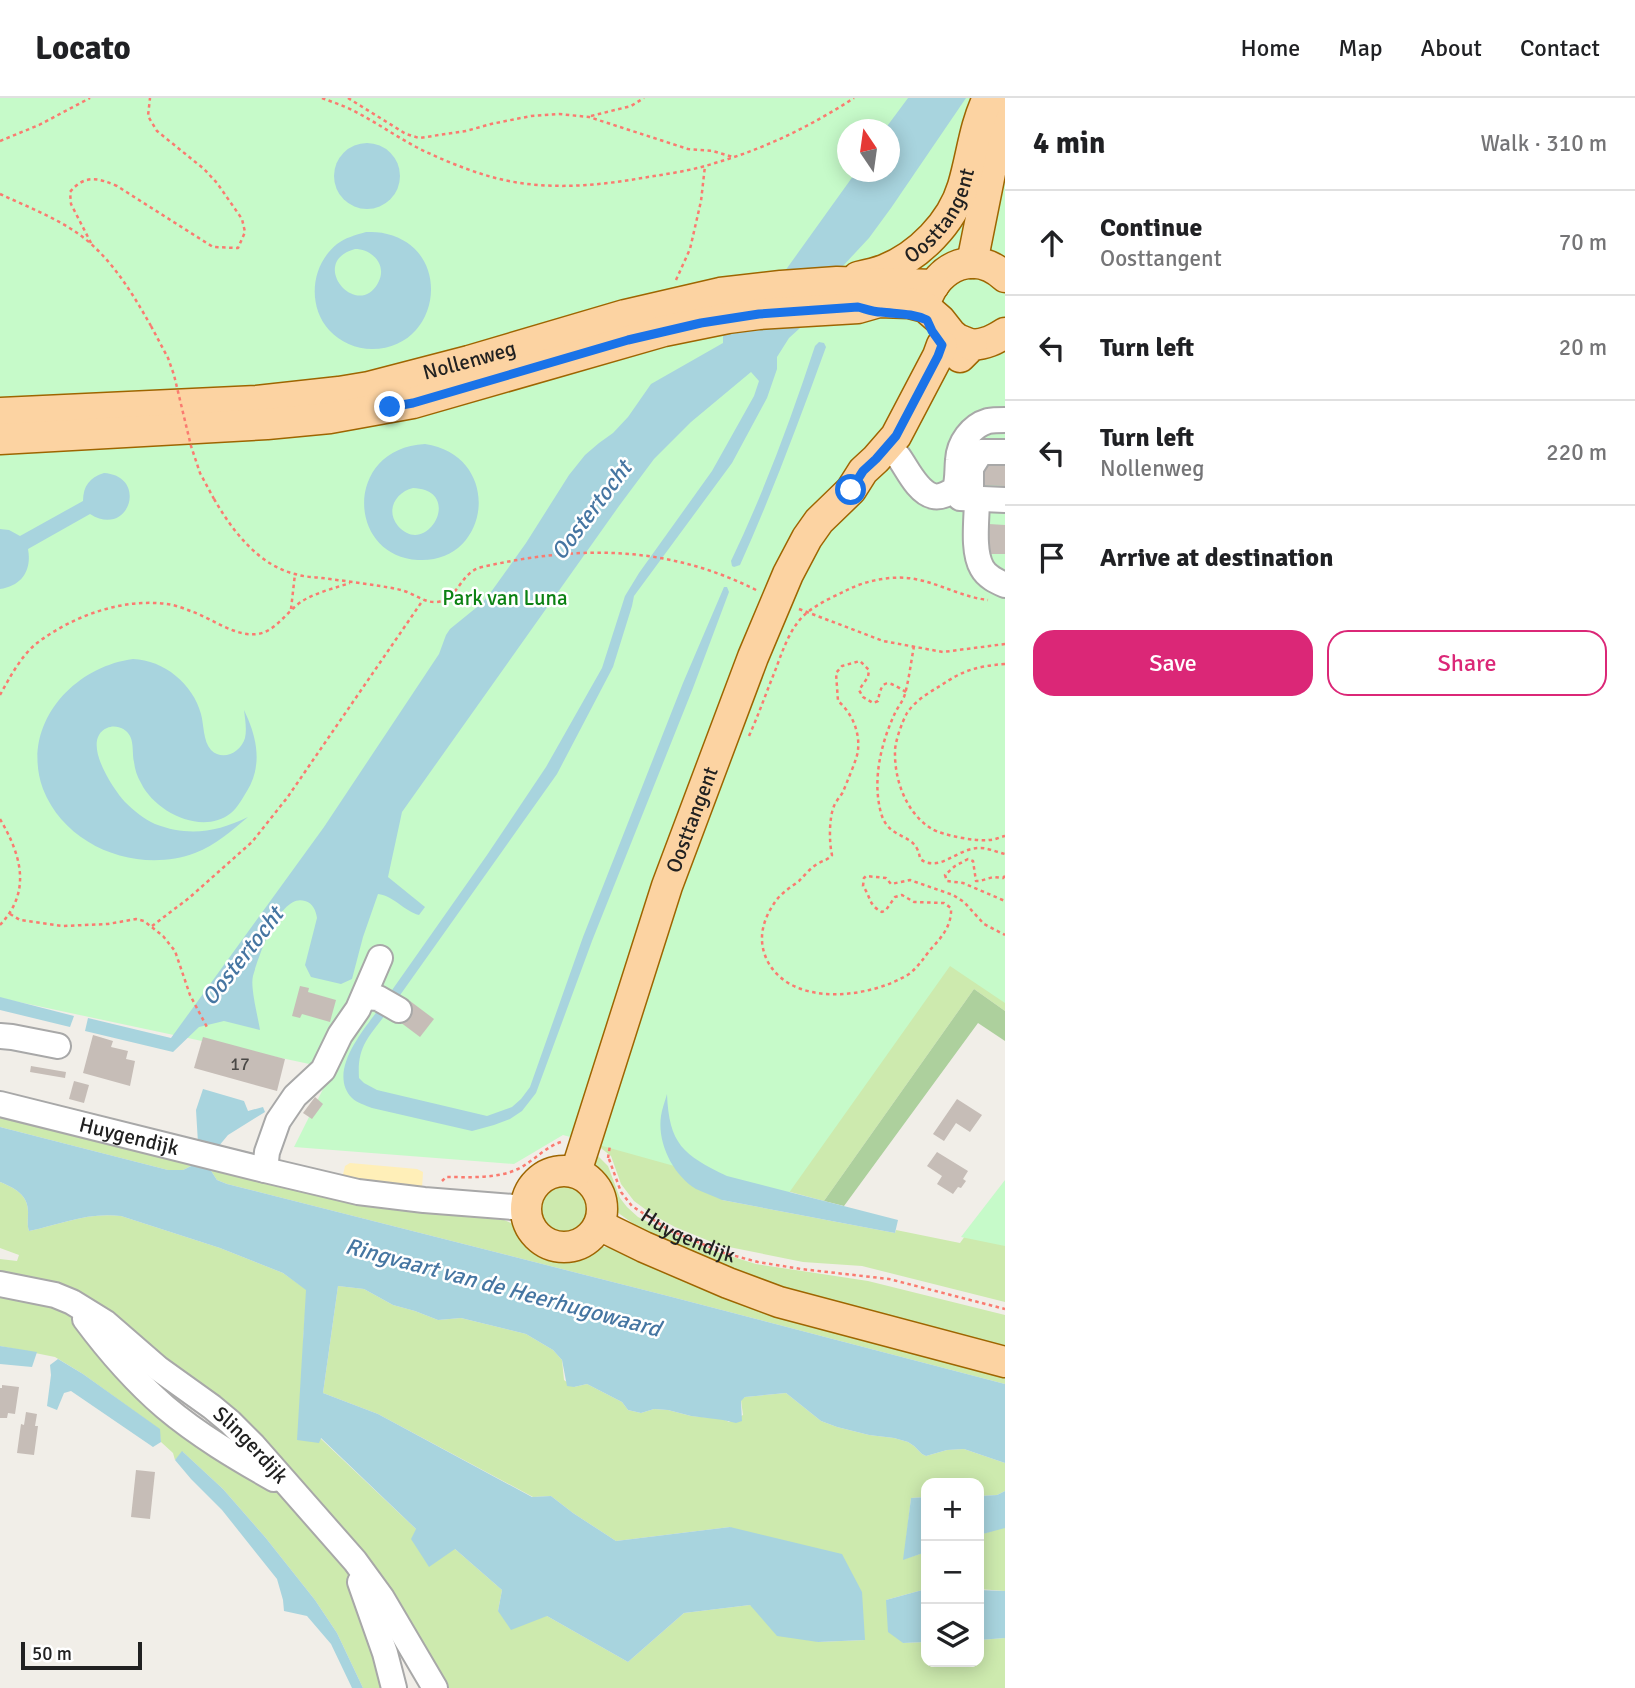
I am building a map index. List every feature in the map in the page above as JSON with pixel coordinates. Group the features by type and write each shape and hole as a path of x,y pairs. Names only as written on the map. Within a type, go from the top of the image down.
{"main road":[{"name":"Oosttangent","path":"837,282 899,263 921,247 943,225 963,188 977,123 988,98"},
{"name":"Oosttangent","path":"972,263 1005,106"},
{"path":"1005,277 991,267 972,263 960,265 950,270 929,304 932,331 959,348 975,356 989,355 1005,348"},
{"name":"Nollenweg","path":"0,413 257,401 339,392 469,362 579,327 720,293 748,289 837,282 929,304"},
{"name":"Nollenweg","path":"0,439 267,424 343,415 413,403 628,340 728,318 858,307 878,312 902,313 929,304"},
{"path":"959,348 984,344 1005,333"},
{"name":"Oosttangent","path":"851,490 868,481 898,456 914,437 929,414 959,348"},
{"name":"Oosttangent","path":"580,1159 667,886 748,670 788,573 819,521 851,490 863,471 889,445 902,426 938,356 959,348"},
{"path":"580,1159 586,1177 594,1184 603,1204 599,1226 583,1242 561,1247 550,1244 532,1230 527,1219 527,1198 538,1181 556,1171 566,1170 580,1159"},
{"name":"Huygendijk","path":"599,1226 728,1283 779,1302 1005,1362"}],"street":[{"path":"942,496 955,489 958,480 958,457 969,433 988,421 1005,420"},
{"path":"1000,593 982,568 976,552 971,468 981,452 1005,452"},
{"path":"898,456 921,488 933,496 1005,500"},
{"path":"265,1170 267,1152 278,1121 295,1096 323,1070 340,1035 358,1009 380,958"},
{"path":"364,997 378,998 399,1010"},
{"path":"0,1036 58,1046"},
{"name":"Huygendijk","path":"0,1104 358,1192 526,1208"},
{"name":"Slingerdijk","path":"0,1284 55,1295 106,1323 159,1369 212,1407 253,1445 355,1561 382,1598 435,1688"},
{"path":"355,1561 394,1688"}],"path":[{"path":"0,141 39,125 90,98"},
{"path":"150,98 148,116 157,131 204,169 242,219 244,232 238,248 214,247 117,186 100,179 88,179 76,184 70,192 71,204 91,243 118,273 168,358 191,446 200,473 214,499 226,519 256,552 274,565 295,574 382,586 437,602 448,598 472,570 502,562 551,554 598,552 645,556 696,565 732,578 776,600 883,641 943,652 1005,644"},
{"path":"322,98 350,108 418,148 486,175 533,185 574,186 614,183 705,166 799,130 854,98"},
{"path":"348,98 398,130 419,138 466,131 531,116 559,114 589,117 688,149 713,151 733,157"},
{"path":"589,117 631,106 644,98"},
{"path":"667,305 690,249 701,201 705,166"},
{"path":"0,194 56,221 91,243"},
{"path":"291,609 295,574"},
{"path":"807,612 855,587 901,578 925,582 974,598 1000,593"},
{"path":"0,695 15,668 36,644 83,616 115,607 168,604 239,632 258,634 274,627 305,599 352,582"},
{"path":"152,926 189,898 252,842 287,798 423,600"},
{"path":"914,646 905,696 894,714 879,761 877,774 882,817 887,827 919,849 920,859 928,864 935,864 980,847 1005,854"},
{"path":"906,692 895,684 886,683 882,685 878,701 873,703 863,697 859,690 868,677 869,670 860,661 842,666 836,673 838,701 846,708 854,722 859,747 830,821 832,855 781,894 775,902 761,932 764,955 772,970 784,982 822,994 864,992 913,971 939,941 950,922 951,908 944,903 914,902 902,895 895,897 882,912 870,902 863,886 866,876 886,878 891,884 910,880 953,895 964,902 984,924 1005,935"},
{"path":"1005,664 983,665 955,676 920,700 908,711 894,752 903,796 931,829 946,835 989,841 1005,836"},
{"path":"0,819 18,858 21,875 20,887 10,915 0,925"},
{"path":"1005,876 976,881 973,861 968,859 945,875 947,881 963,883 1005,901"},
{"path":"10,915 20,920 63,926 108,925 136,919 152,926 174,951 193,1001 208,1029"},
{"name":"Huygendijk","path":"424,1200 446,1177 493,1176 517,1169 551,1145 565,1141 580,1159 600,1150 608,1158 621,1192 632,1206 669,1230 724,1253 801,1269 889,1279 1005,1309"}],"green space":[{"name":"Park van Luna","path":"0,98 1005,98 1005,1003 950,966 786,1197 563,1135 514,1164 294,1147 333,1069 0,998"},
{"path":"1005,896 1005,1011 974,989 824,1201 783,1190 722,1200 960,1243 1005,1181 1005,1302 862,1266 803,1262 719,1245 675,1227 634,1201 621,1184 611,1156 597,1145"},
{"path":"974,989 1005,1011 1005,1041 978,1023 844,1206 824,1201"},
{"path":"0,1112 197,1163 183,1170 168,1170 0,1127"},
{"path":"598,1156 608,1166 620,1198 627,1207 638,1217 672,1234 756,1264 868,1281 1005,1315 1005,1350 855,1313 701,1260 635,1225 617,1212 596,1172"},
{"path":"208,1166 423,1212 504,1220 518,1226 538,1246 556,1253 574,1252 593,1246 614,1248 1005,1369 1005,1384 227,1184 217,1180"},
{"path":"1005,1180 1005,1246 961,1237"},
{"path":"0,1182 24,1197 28,1207 29,1231 86,1217 121,1216 220,1248 283,1273 307,1290 303,1341 320,1438 417,1530 412,1540 455,1549 502,1590 498,1611 547,1616 628,1662 684,1613 750,1605 818,1642 865,1640 730,1527 616,1541 551,1496 533,1497 378,1414 323,1393 338,1286 364,1289 393,1305 438,1320 461,1318 526,1334 553,1350 562,1360 564,1380 574,1387 587,1384 622,1402 628,1410 641,1413 654,1409 668,1410 729,1422 743,1415 741,1400 745,1397 786,1393 821,1421 869,1435 908,1442 926,1456 964,1449 1005,1463 1005,1491 997,1495 984,1496 984,1478 921,1478 921,1497 911,1498 904,1559 921,1554 921,1590 886,1600 903,1643 921,1642 921,1667 984,1667 984,1640 1005,1638 1005,1688 445,1688 424,1657 160,1358 0,1277 0,1259 17,1261 19,1255 0,1248"},
{"path":"564,1183 581,1191 589,1208 581,1225 564,1233 547,1225 539,1208 547,1191"},
{"path":"0,1292 60,1305 118,1373 291,1499 347,1563 388,1688 363,1688 337,1633 315,1600 223,1489 183,1452 175,1460 173,1453 161,1442 159,1429 55,1357 0,1346"},
{"path":"1005,1528 1005,1591 984,1589 984,1533"}],"sand":[{"path":"350,1163 417,1169 423,1172 422,1188 342,1179 345,1166"}],"water":[{"name":"Oostertocht","path":"908,98 966,98 891,208 869,238 842,267 777,357 777,369 767,398 732,463 634,596 613,667 557,774 398,998 390,993 546,767 602,668 625,596 712,471 754,396 759,381 751,372 691,422 654,459 402,812 388,877 425,907 419,915 378,894 352,979 341,984 311,977 305,965 317,918 314,908 305,901 296,901 287,906 272,928 253,976 253,994 260,1030 224,1021 199,1027 173,1052 85,1031 88,1018 171,1038 324,827 439,654 450,629 482,603 491,592 585,455 628,417 651,384 723,343 723,336 785,271 849,182 900,182 900,119 892,119"},
{"path":"367,143 380,146 390,153 397,163 400,176 397,189 390,199 380,206 367,209 354,206 344,199 337,189 334,176 337,163 344,153 354,146"},
{"path":"362,233 384,233 408,244 423,259 430,277 431,297 425,317 413,333 395,345 372,349 349,344 329,330 317,309 315,286 322,263 337,244","holes":["355,249 377,259 381,276 369,293 359,296 341,285 335,265 341,256"]},
{"path":"819,342 826,347 795,430 740,565 734,567 731,561 766,482 815,346"},
{"path":"425,444 450,453 467,468 477,487 478,508 473,528 461,545 442,557 418,560 394,554 377,541 367,523 364,502 368,481 380,463 398,450","holes":["413,488 428,492 437,499 439,510 436,520 429,529 420,534 409,534 394,520 394,502 402,493"]},
{"path":"104,473 118,477 126,484 130,494 123,513 115,519 104,520 90,514 28,549 28,564 24,576 20,581 0,589 0,529 20,536 83,501 88,483"},
{"path":"724,587 727,587 729,592 592,941 536,1093 522,1111 510,1119 472,1131 372,1108 354,1100 345,1088 345,1064 357,1040 378,1010 385,1015 365,1044 359,1067 359,1078 377,1090 487,1116 512,1107 530,1087 583,937 683,683"},
{"path":"133,659 156,664 184,684 197,703 206,742 216,754 231,754 243,743 246,731 244,710 255,741 257,761 247,791 231,813 219,820 207,822 180,818 148,794 136,773 131,739 126,731 113,726 100,734 98,753 113,787 125,802 151,822 180,831 203,831 248,817 210,846 173,859 128,858 86,841 54,810 43,789 38,766 39,743 45,722 57,703 72,687 90,674 111,664"},
{"path":"0,997 74,1016 70,1027 0,1010"},
{"path":"203,1089 244,1101 248,1111 263,1107 265,1112 228,1135 218,1147 198,1143 196,1110"},
{"path":"667,1094 668,1111 675,1136 681,1146 699,1161 727,1176 898,1220 895,1233 722,1200 696,1189 680,1175 664,1147 660,1126"},
{"name":"Ringvaart van de Heerhugowaard","path":"0,1127 168,1170 183,1170 197,1163 208,1166 217,1180 227,1184 1005,1384 1005,1463 964,1449 926,1456 908,1442 869,1435 821,1421 786,1393 745,1397 741,1401 742,1421 736,1423 668,1410 654,1409 641,1413 628,1410 622,1402 587,1384 567,1386 562,1360 553,1350 526,1334 461,1318 438,1320 393,1305 364,1289 338,1286 323,1393 378,1414 532,1497 551,1496 616,1541 730,1527 842,1554 862,1592 865,1640 818,1642 777,1636 750,1605 684,1613 628,1662 547,1616 511,1630 498,1611 502,1590 455,1549 429,1567 411,1539 416,1529 321,1438 319,1443 297,1440 306,1290 283,1273 220,1248 121,1216 86,1217 29,1231 28,1207 24,1197 0,1182"},
{"path":"0,1346 37,1352 32,1367 0,1364"},
{"path":"58,1359 160,1429 161,1442 153,1447 71,1391 64,1393 57,1410 47,1406 50,1365"},
{"path":"182,1451 223,1489 315,1600 337,1633 363,1688 352,1688 331,1644 307,1616 284,1611 277,1579 222,1510 175,1460"},
{"path":"1005,1491 1005,1528 984,1534 984,1496 997,1495"},
{"path":"921,1497 921,1554 903,1560 911,1498"},
{"path":"921,1590 921,1642 903,1643 888,1632 886,1600"},
{"path":"984,1590 1005,1591 1005,1638 984,1640"}],"building":[{"path":"977,464 1005,465 1005,486 976,485"},
{"path":"989,524 1005,525 1005,554 988,554"},
{"path":"300,986 309,988 308,992 336,1000 330,1022 302,1014 300,1018 292,1016"},
{"path":"410,1001 434,1019 420,1037 396,1019"},
{"path":"93,1035 113,1041 111,1047 128,1051 126,1059 135,1061 130,1086 83,1073"},
{"path":"203,1037 285,1059 277,1091 194,1068"},
{"path":"31,1066 66,1072 65,1078 30,1072"},
{"path":"74,1081 89,1085 84,1103 69,1099"},
{"path":"315,1097 323,1104 312,1119 303,1113"},
{"path":"957,1099 982,1115 970,1132 956,1123 944,1141 933,1134"},
{"path":"937,1152 968,1171 963,1179 966,1181 953,1194 937,1184 942,1176 927,1166"},
{"path":"2,1385 19,1387 15,1414 8,1413 7,1418 0,1418"},
{"path":"26,1412 37,1414 34,1455 17,1453 21,1424 24,1425"},
{"path":"136,1470 155,1472 150,1519 131,1517"}],"route":[{"path":"390,407 413,403 664,331 728,318 858,307 921,317 927,320 942,345 938,356 896,436 863,471 851,490"}]}
